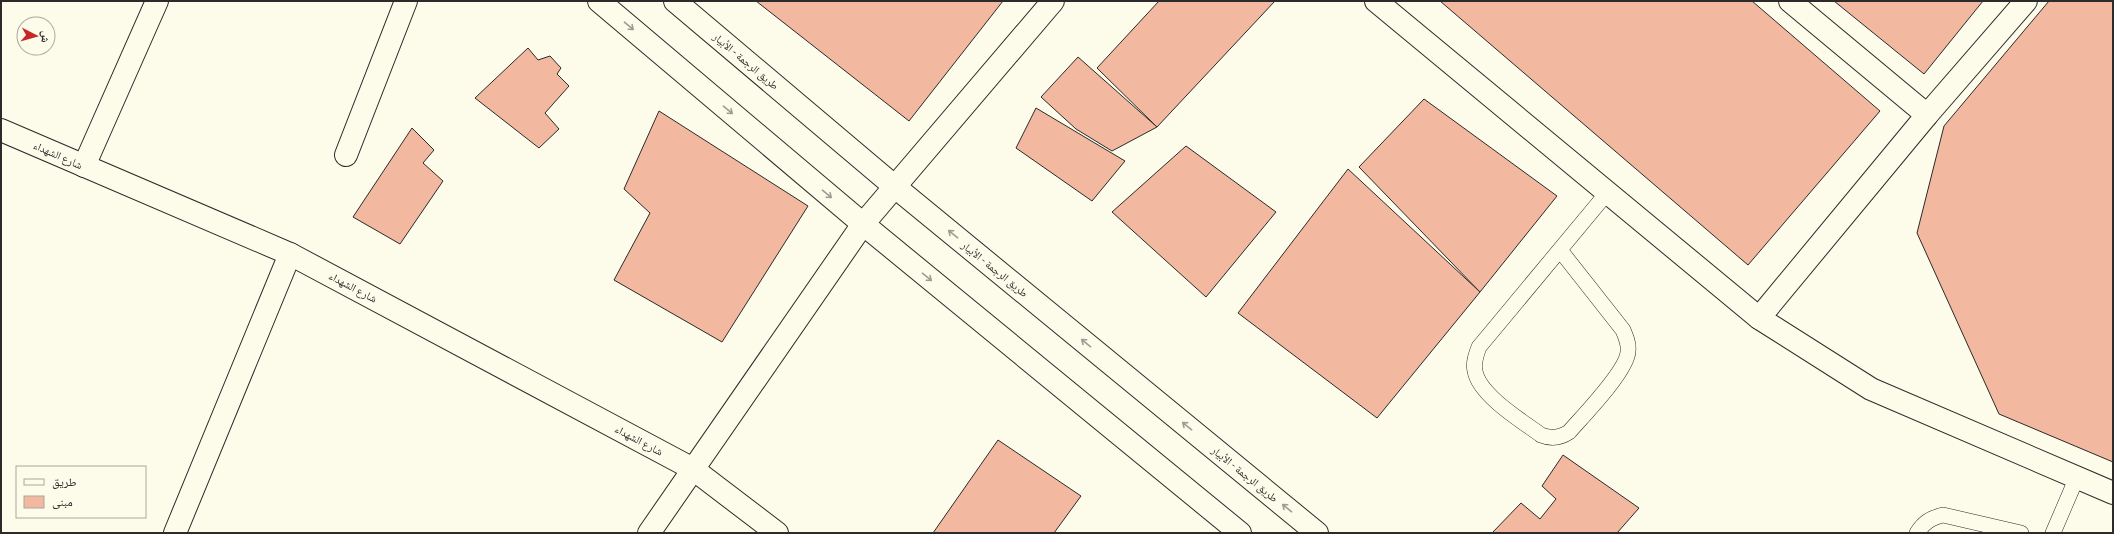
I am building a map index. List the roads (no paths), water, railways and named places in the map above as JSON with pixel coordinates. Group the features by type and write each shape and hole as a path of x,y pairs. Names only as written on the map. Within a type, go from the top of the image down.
{"main road":[{"path":"84,166 157,1"},
{"path":"346,155 406,1"},
{"path":"599,1 863,224 1240,533"},
{"name":"طريق الرجمة - الأبيار","path":"675,1 894,186 1318,533"},
{"path":"649,533 863,224 1053,1"},
{"path":"1376,1 1759,318 1871,389 2113,493"},
{"path":"1790,1 1927,115"},
{"path":"1759,318 1927,115 2026,1"},
{"name":"شارع الشهداء","path":"1,130 290,254 693,469 777,533"},
{"path":"175,533 290,254"}],"lane":[{"path":"1560,250 1623,330 1627,341 1628,352 1622,369 1569,432 1563,436 1548,438 1541,435 1484,390 1475,371 1475,358 1479,347 1607,193"},
{"path":"2053,533 2078,478"},
{"path":"1917,533 1924,524 1932,518 1943,515 2021,533"}]}
